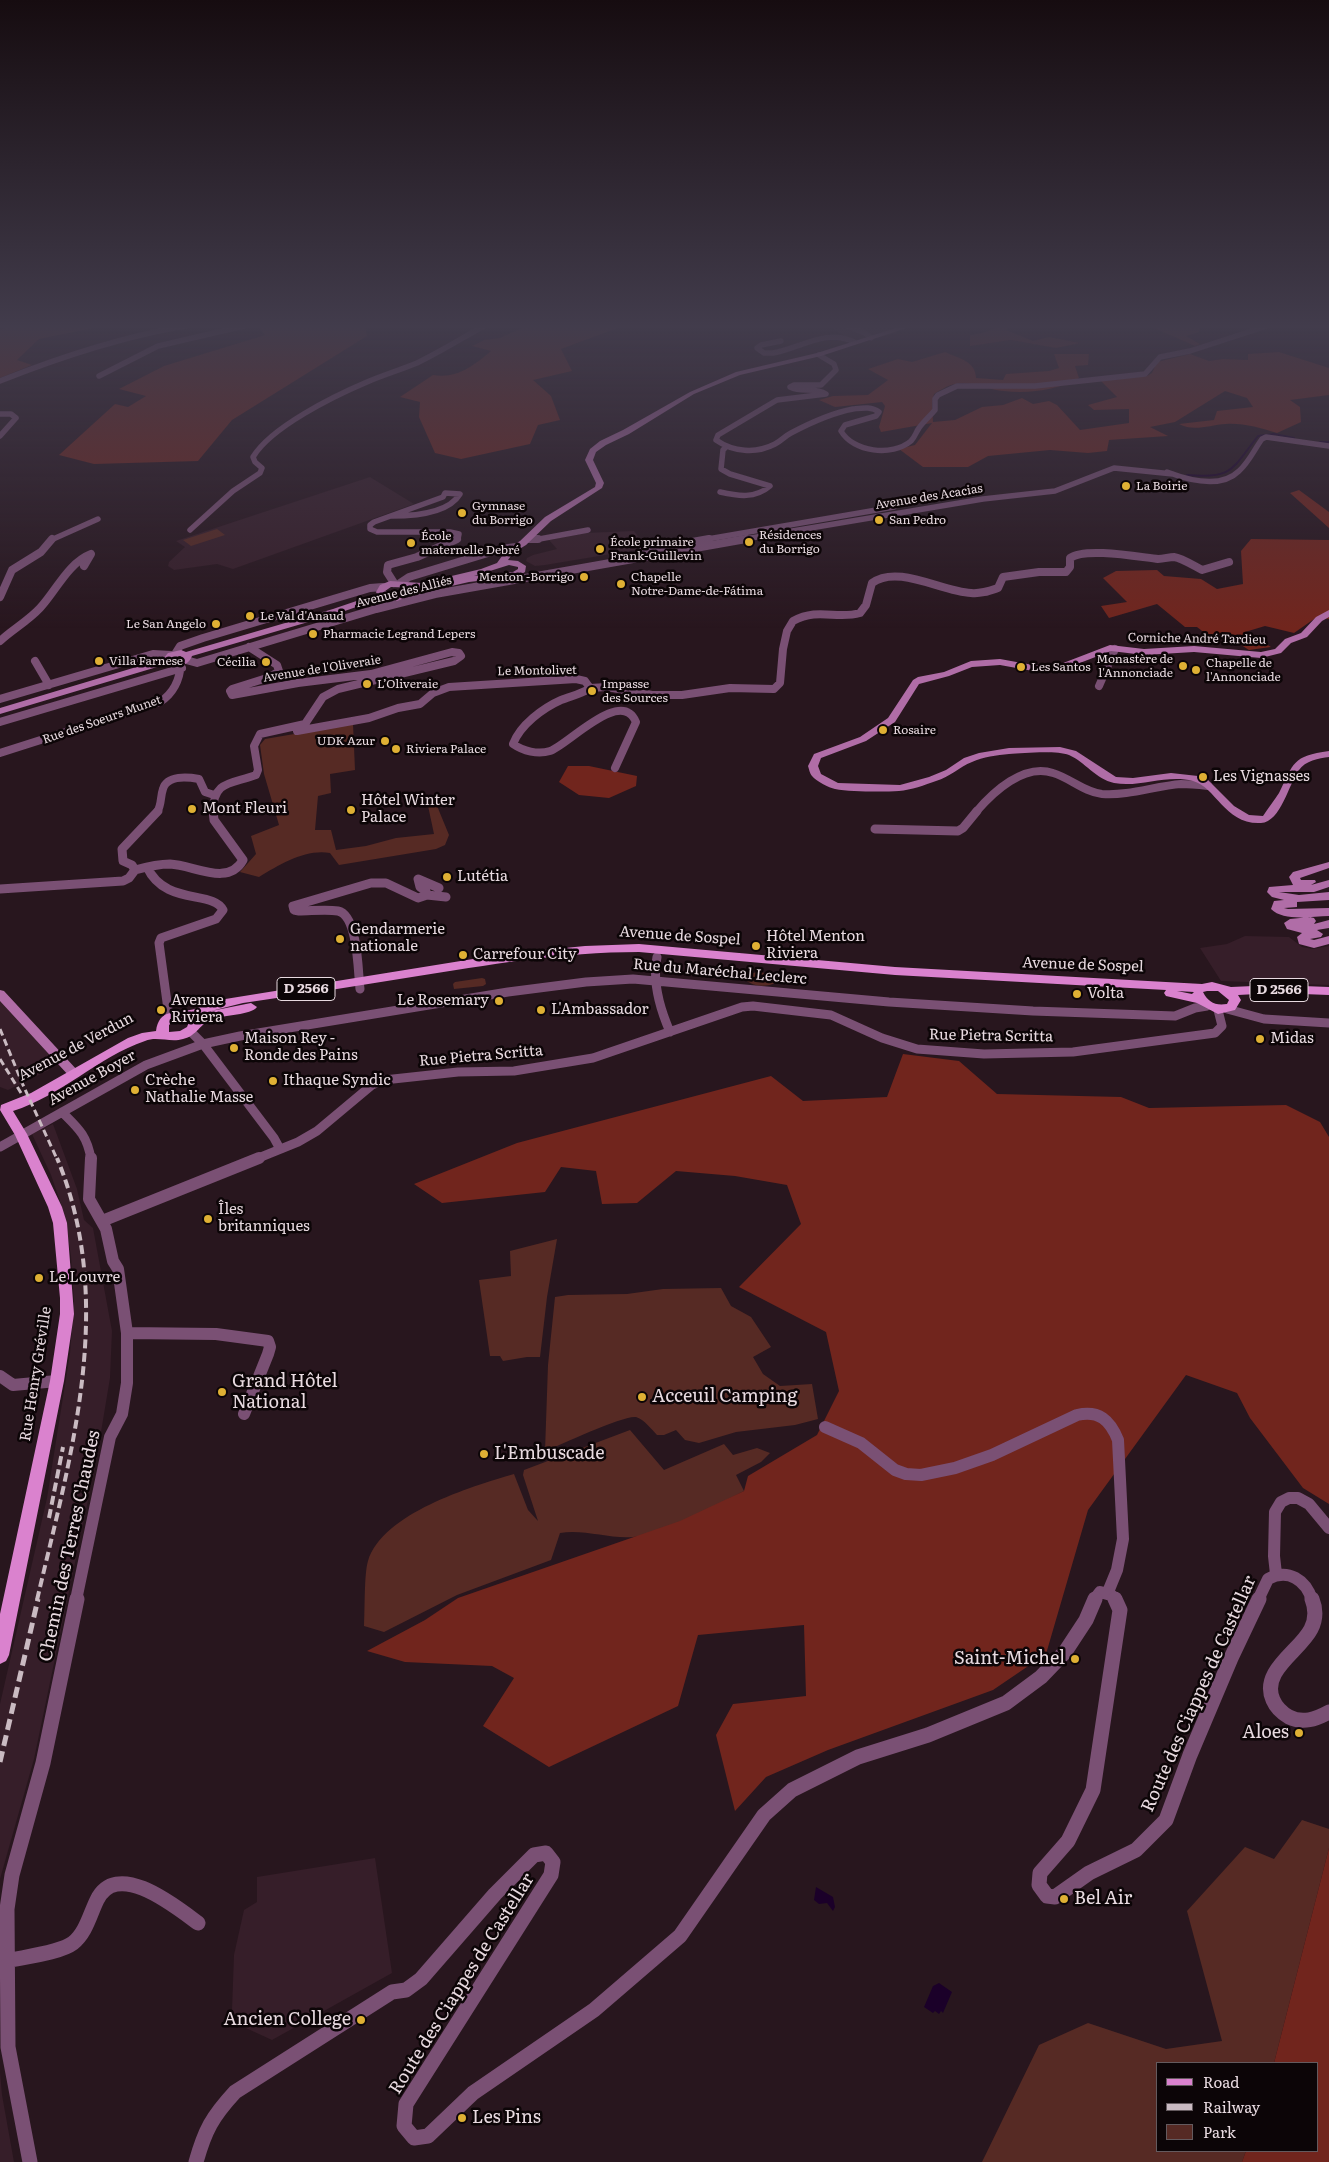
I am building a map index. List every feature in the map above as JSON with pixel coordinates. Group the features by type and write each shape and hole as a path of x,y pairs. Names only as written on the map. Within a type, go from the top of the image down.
{"main road":[{"name":"Avenue de Sospel","path":"658,953 906,979 1177,993 1219,1003 1266,996 1329,998"},
{"name":"Avenue de Sospel","path":"192,1023 210,1015 240,1008 359,985 561,957 603,954 658,953 895,971 1202,988 1218,986 1219,1003"},
{"path":"1202,988 1198,993 1219,1003"},
{"name":"Avenue de Sospel","path":"1219,1003 1276,990 1329,991"},
{"name":"Avenue de Verdun","path":"2,1107 21,1105 71,1071 116,1041 168,1018 180,1013 192,1023 174,1037 164,1034 144,1036 71,1071"},
{"path":"164,1034 162,1027 168,1018"},
{"name":"Rue Henry Gréville","path":"0,1655 6,1604 57,1381 67,1314 60,1223 48,1190 22,1134 2,1107"}],"street":[{"path":"190,530 233,491 260,473 262,468 253,461 253,458 258,449 271,436 285,427"},
{"path":"509,571 510,551 522,543 548,519 598,488 600,483 589,460 593,451 603,443 632,427"},
{"path":"731,427 718,435 716,440 726,447 745,451 760,450 804,427"},
{"path":"842,427 843,437 847,441 860,447 873,449 905,445 913,440 920,427"},
{"path":"1173,474 1191,480 1207,481 1229,478 1238,473 1262,439 1266,437 1329,446"},
{"path":"720,492 743,496 763,491 770,486 730,474 721,469 723,450 726,447"},
{"name":"Avenue des Acacias","path":"509,571 537,569 749,531 978,494 1045,489 1098,466 1110,464 1136,465 1164,470 1173,474"},
{"name":"Avenue des Acacias","path":"509,571 536,575 983,499 1055,491 1114,468 1173,474"},
{"path":"391,516 422,514 456,501 460,494 444,492 442,497 374,522 369,527 377,532 457,533 459,537 417,557 388,565 388,572 403,586"},
{"path":"0,597 12,570 18,565 41,552 53,538 98,520"},
{"path":"0,711 171,657 183,644 370,588 383,591 398,600 403,586 409,577 522,543 588,530"},
{"path":"509,571 522,543"},
{"path":"0,641 15,626 39,608 65,575 87,555 91,554 84,566"},
{"path":"590,688 606,687 637,693 667,695 682,695 730,688 774,689 780,685 780,668 785,637 793,621 816,613 848,614 861,612 865,609 870,584 874,580 886,577 904,577 951,590 988,592 998,588 1003,577 1039,572 1066,572 1070,567 1070,558 1079,554 1129,554 1161,559 1175,558 1202,570 1229,562"},
{"path":"1,697 49,685 153,654 171,657 184,662 336,611 383,591 403,586 509,571"},
{"name":"Avenue des Acacias","path":"509,571 536,575"},
{"name":"Avenue des Alliés","path":"0,722 184,662 197,663 398,600 509,571"},
{"name":"Corniche André Tardieu","path":"1208,786 1199,780 1183,776 1133,781 1115,780 1073,754 1043,749 1008,751 978,756 950,772 933,779 900,788 843,787 818,776 813,766 817,756 863,739 892,720 916,682 927,676 946,674 971,664 987,662 1033,668 1059,668 1079,662 1104,649 1144,652 1194,649 1261,655 1278,651 1288,641 1304,635 1319,619 1329,613"},
{"name":"Avenue de l'Oliveraie","path":"249,648 277,665 279,671 270,677 232,688 230,691 232,695 298,683 371,674 447,653 456,652 461,656 454,661 328,693 319,701 304,724 262,733 258,736 259,739"},
{"path":"1099,686 1115,649"},
{"path":"35,661 49,685"},
{"name":"Rue des Soeurs Munet","path":"0,753 160,702 170,695 181,673 184,662"},
{"name":"Le Montolivet","path":"259,739 370,718 398,708 420,704 433,693 449,687 576,679 585,681 590,688 541,710 515,738 513,744 517,747 538,752 552,751 609,711 622,710 632,715 636,722 615,768"},
{"path":"0,889 123,881 129,878 135,870 175,864 212,873 228,874 236,871 242,866 242,856 214,820 212,814 214,794 222,787 256,775 258,770 254,746 259,739"},
{"path":"876,829 958,831 963,828 992,793 1024,774 1033,772 1052,772 1092,792 1102,794 1129,793 1182,784 1208,786 1230,808 1246,818 1261,820 1267,818 1283,794 1296,767 1314,756 1329,754"},
{"path":"135,870 132,865 123,861 122,849 158,811 162,803 164,785 168,781 186,777 199,779 205,792 214,794"},
{"path":"1329,865 1297,874 1294,877 1296,882 1306,884 1329,874"},
{"path":"147,867 152,880 169,890 185,897 215,902 222,906 223,909 216,919 161,938 159,943 168,1018"},
{"path":"427,895 426,891 420,887 418,880 439,888"},
{"path":"359,985 354,936 348,917 339,911 299,911 294,910 294,906 298,903 338,894 371,883 386,883 418,898 427,895 446,897"},
{"path":"1329,883 1314,889 1278,888 1273,889 1272,892 1281,897 1312,898 1329,896"},
{"path":"1329,904 1311,906 1284,903 1278,904 1277,909 1288,913 1329,912"},
{"path":"1329,918 1290,923 1291,926 1301,930 1329,924"},
{"path":"1329,933 1303,937 1303,941 1314,944 1329,940"},
{"path":"658,953 655,965 656,980 670,1032"},
{"name":"Rue du Maréchal Leclerc","path":"203,1044 378,1012 586,982 656,980 889,1002 1033,1011 1175,1016 1195,1008 1219,1003"},
{"path":"0,994 71,1071"},
{"path":"1219,1003 1241,1016 1257,1019 1329,1023"},
{"name":"Rue Pietra Scritta","path":"102,1221 280,1149 317,1131 372,1085 384,1080 458,1072 514,1071 593,1058 727,1011 753,1006 831,1015 874,1034 917,1048 984,1054 1073,1052 1215,1032 1222,1026 1219,1003"},
{"path":"192,1023 203,1044 274,1138 280,1149"},
{"name":"Avenue Boyer","path":"0,1147 146,1065 203,1044"},
{"name":"Chemin des Terres Chaudes","path":"30,2162 8,2047 6,1961 7,1909 10,1880 43,1763 110,1437 122,1414 127,1376 127,1333 123,1295 118,1269 113,1261 106,1229 89,1199 91,1159 88,1143 82,1132 62,1112"},
{"path":"127,1333 223,1333 246,1335 268,1341 270,1347 268,1354 244,1414"},
{"path":"0,1376 13,1385 57,1381"},
{"path":"824,1427 865,1446 904,1474 923,1475 942,1472 1012,1447 1075,1416 1091,1413 1104,1416 1114,1427 1118,1440 1123,1539 1117,1570 1108,1592"},
{"path":"1276,1574 1274,1556 1276,1512 1281,1502 1289,1498 1298,1498 1304,1501 1309,1504 1329,1528"},
{"name":"Route des Ciappes de Castellar","path":"196,2162 203,2138 216,2113 235,2092 392,1992 406,1990 421,1979 494,1894 534,1855 546,1853 553,1862 551,1875 406,2104 404,2126 414,2138 428,2136 473,2093 594,2010 680,1936 764,1815 792,1790 858,1757 928,1734 1006,1703 1041,1677 1065,1652 1086,1620 1095,1598 1100,1592 1108,1592 1115,1597 1120,1610 1093,1790 1068,1841 1040,1873 1039,1885 1047,1896 1055,1897 1089,1873 1136,1850 1166,1820 1190,1755 1231,1658 1268,1579 1276,1574 1286,1574 1297,1579 1306,1588 1315,1603 1316,1616 1313,1630 1272,1676 1270,1694 1279,1712 1290,1717 1304,1721 1329,1712"},
{"path":"6,1961 71,1945 85,1930 102,1891 113,1884 128,1882 162,1898 198,1923"}],"shaded area":[{"path":"90,427 226,427 198,461 94,464 59,455"},
{"path":"423,427 537,427 530,444 461,459 435,453"},
{"path":"879,427 910,427 881,432"},
{"path":"929,427 1077,427 1080,430 1102,427 1151,427 1168,436 1109,440 1107,451 1088,453 1050,450 988,456 968,467 923,467 899,449 915,445"},
{"path":"1253,427 1290,427 1277,433"},
{"path":"370,477 414,504 233,569 217,564 174,570 168,566 169,562 185,547 176,541"},
{"path":"1299,490 1329,512 1329,528 1290,493"},
{"name":"École primaire Frank-Guillevin","path":"634,531 647,548 545,565 535,566 526,561 527,558 533,555 557,549 549,540 584,533"},
{"path":"1251,539 1329,540 1329,619 1317,617 1294,633 1265,626 1245,632 1271,647 1249,650 1233,640 1211,638 1197,627 1185,627 1157,604 1109,618 1101,606 1127,602 1103,578 1116,571 1157,570 1164,576 1201,579 1217,589 1243,584 1241,551"},
{"path":"568,766 589,766 637,776 636,786 609,798 579,795 559,782"},
{"path":"1245,936 1289,937 1302,947 1313,949 1329,946 1329,985 1221,981 1200,948 1227,944"},
{"path":"0,1000 53,1057 54,1061 49,1070 8,1090 0,1087"},
{"path":"903,1054 959,1061 997,1094 1121,1097 1149,1108 1286,1105 1320,1122 1329,1137 1329,1504 1303,1488 1250,1418 1237,1393 1186,1375 1088,1510 1046,1654 993,1690 828,1750 766,1777 735,1811 716,1735 733,1704 806,1696 804,1625 698,1635 678,1706 549,1767 483,1726 514,1678 492,1666 405,1662 367,1651 425,1620 458,1598 680,1521 744,1491 748,1476 817,1435 839,1391 826,1332 739,1287 801,1224 787,1185 735,1176 676,1171 637,1203 602,1204 596,1171 561,1167 545,1192 442,1203 414,1184 517,1143 771,1076 803,1101 887,1097"},
{"path":"53,1124 77,1189 84,1220 93,1228 112,1331 110,1378 96,1462 34,1759 0,1879 0,1704 47,1498 70,1353 74,1302 71,1256 64,1213 51,1175 32,1134"},
{"path":"1329,1848 1329,2162 1242,2162 1246,2152 1319,2152 1319,2062 1274,2062"},
{"path":"375,1858 392,1973 272,2040 235,2023 232,2010 234,1955 244,1910 257,1902 257,1877"},
{"path":"816,1887 833,1897 835,1907 833,1911 827,1903 819,1904 814,1900"},
{"path":"939,1983 952,1992 943,2013 941,2011 939,2014 935,2011 933,2013 924,2007 933,1986"},
{"path":"0,2072 2,2095 14,2162 0,2162"}],"green space":[{"path":"217,529 225,535 191,546 183,540"},
{"path":"353,724 355,770 330,774 331,793 318,796 315,830 331,830 336,850 366,846 396,838 434,834 427,801 435,801 449,835 445,845 436,849 339,865 330,853 311,853 293,859 259,877 240,872 256,854 251,836 279,825 264,774 260,745 265,739"},
{"path":"759,972 772,974 778,979 777,982 760,986 744,979 747,974"},
{"path":"485,979 486,984 483,986 454,989 453,984 455,982"},
{"path":"557,1239 547,1297 540,1357 503,1361 500,1356 490,1356 479,1280 511,1276 510,1251"},
{"path":"721,1288 731,1306 751,1317 771,1347 753,1357 763,1374 780,1386 812,1384 818,1419 795,1425 736,1432 699,1443 685,1440 676,1430 664,1435 657,1435 648,1425 636,1417 606,1425 545,1451 548,1365 555,1297 627,1294 663,1289"},
{"path":"630,1430 664,1470 724,1444 733,1455 757,1448 770,1453 761,1462 736,1475 744,1491 675,1525 646,1535 633,1537 615,1537 578,1532 560,1533 551,1560 457,1595 384,1632 364,1626 365,1583 368,1561 377,1544 391,1529 430,1504 475,1486 514,1474 528,1510 538,1521 523,1475 524,1470"},
{"path":"1302,1820 1329,1829 1329,1848 1274,2062 1156,2062 1156,2152 1246,2152 1242,2162 982,2162 1039,2045 1088,2023 1166,2049 1222,2041 1187,1911 1245,1847 1274,1859"}],"waterway":[{"path":"1187,475 1214,475 1230,470 1258,436 1274,434 1294,438"},
{"path":"1320,442 1329,442"}],"railway":[{"path":"0,1029 57,1159"},
{"path":"0,1059 21,1093"},
{"path":"37,1600 74,1434 82,1379 86,1323 84,1268 75,1213 57,1158"},
{"path":"49,1518 63,1447"},
{"path":"0,1762 38,1599"}],"place":[{"name":"La Boirie","path":"1126,486"},
{"name":"Gymnase du Borrigo","path":"462,513"},
{"name":"San Pedro","path":"879,520"},
{"name":"Résidences du Borrigo","path":"749,542"},
{"name":"École maternelle Debré","path":"411,543"},
{"name":"École primaire Frank-Guillevin","path":"600,549"},
{"name":"Menton -Borrigo","path":"584,577"},
{"name":"Chapelle Notre-Dame-de-Fátima","path":"621,584"},
{"name":"Le Val d'Anaud","path":"250,616"},
{"name":"Le San Angelo","path":"216,624"},
{"name":"Pharmacie Legrand Lepers","path":"313,634"},
{"name":"Villa Farnese","path":"99,661"},
{"name":"Cécilia","path":"266,662"},
{"name":"Monastère de l'Annonciade","path":"1183,666"},
{"name":"Les Santos","path":"1021,667"},
{"name":"Chapelle de l'Annonciade","path":"1196,670"},
{"name":"L’Oliveraie","path":"367,684"},
{"name":"Impasse des Sources","path":"592,691"},
{"name":"Rosaire","path":"883,730"},
{"name":"UDK Azur","path":"385,741"},
{"name":"Riviera Palace","path":"396,749"},
{"name":"Les Vignasses","path":"1203,777"},
{"name":"Mont Fleuri","path":"192,809"},
{"name":"Hôtel Winter Palace","path":"351,810"},
{"name":"Lutétia","path":"447,877"},
{"name":"Gendarmerie nationale","path":"340,939"},
{"name":"Hôtel Menton Riviera","path":"756,946"},
{"name":"Carrefour City","path":"463,955"},
{"name":"Volta","path":"1077,994"},
{"name":"Le Rosemary","path":"499,1001"},
{"name":"Avenue Riviera","path":"161,1010"},
{"name":"L'Ambassador","path":"541,1010"},
{"name":"Midas","path":"1260,1039"},
{"name":"Maison Rey - Ronde des Pains","path":"234,1048"},
{"name":"Ithaque Syndic","path":"273,1081"},
{"name":"Crèche Nathalie Masse","path":"135,1090"},
{"name":"Îles britanniques","path":"208,1219"},
{"name":"Le Louvre","path":"39,1278"},
{"name":"Grand Hôtel National","path":"222,1392"},
{"name":"Acceuil Camping","path":"642,1397"},
{"name":"L'Embuscade","path":"484,1454"},
{"name":"Saint-Michel","path":"1075,1659"},
{"name":"Aloes","path":"1299,1733"},
{"name":"Bel Air","path":"1064,1899"},
{"name":"Ancien College","path":"361,2020"},
{"name":"Les Pins","path":"462,2118"}]}
